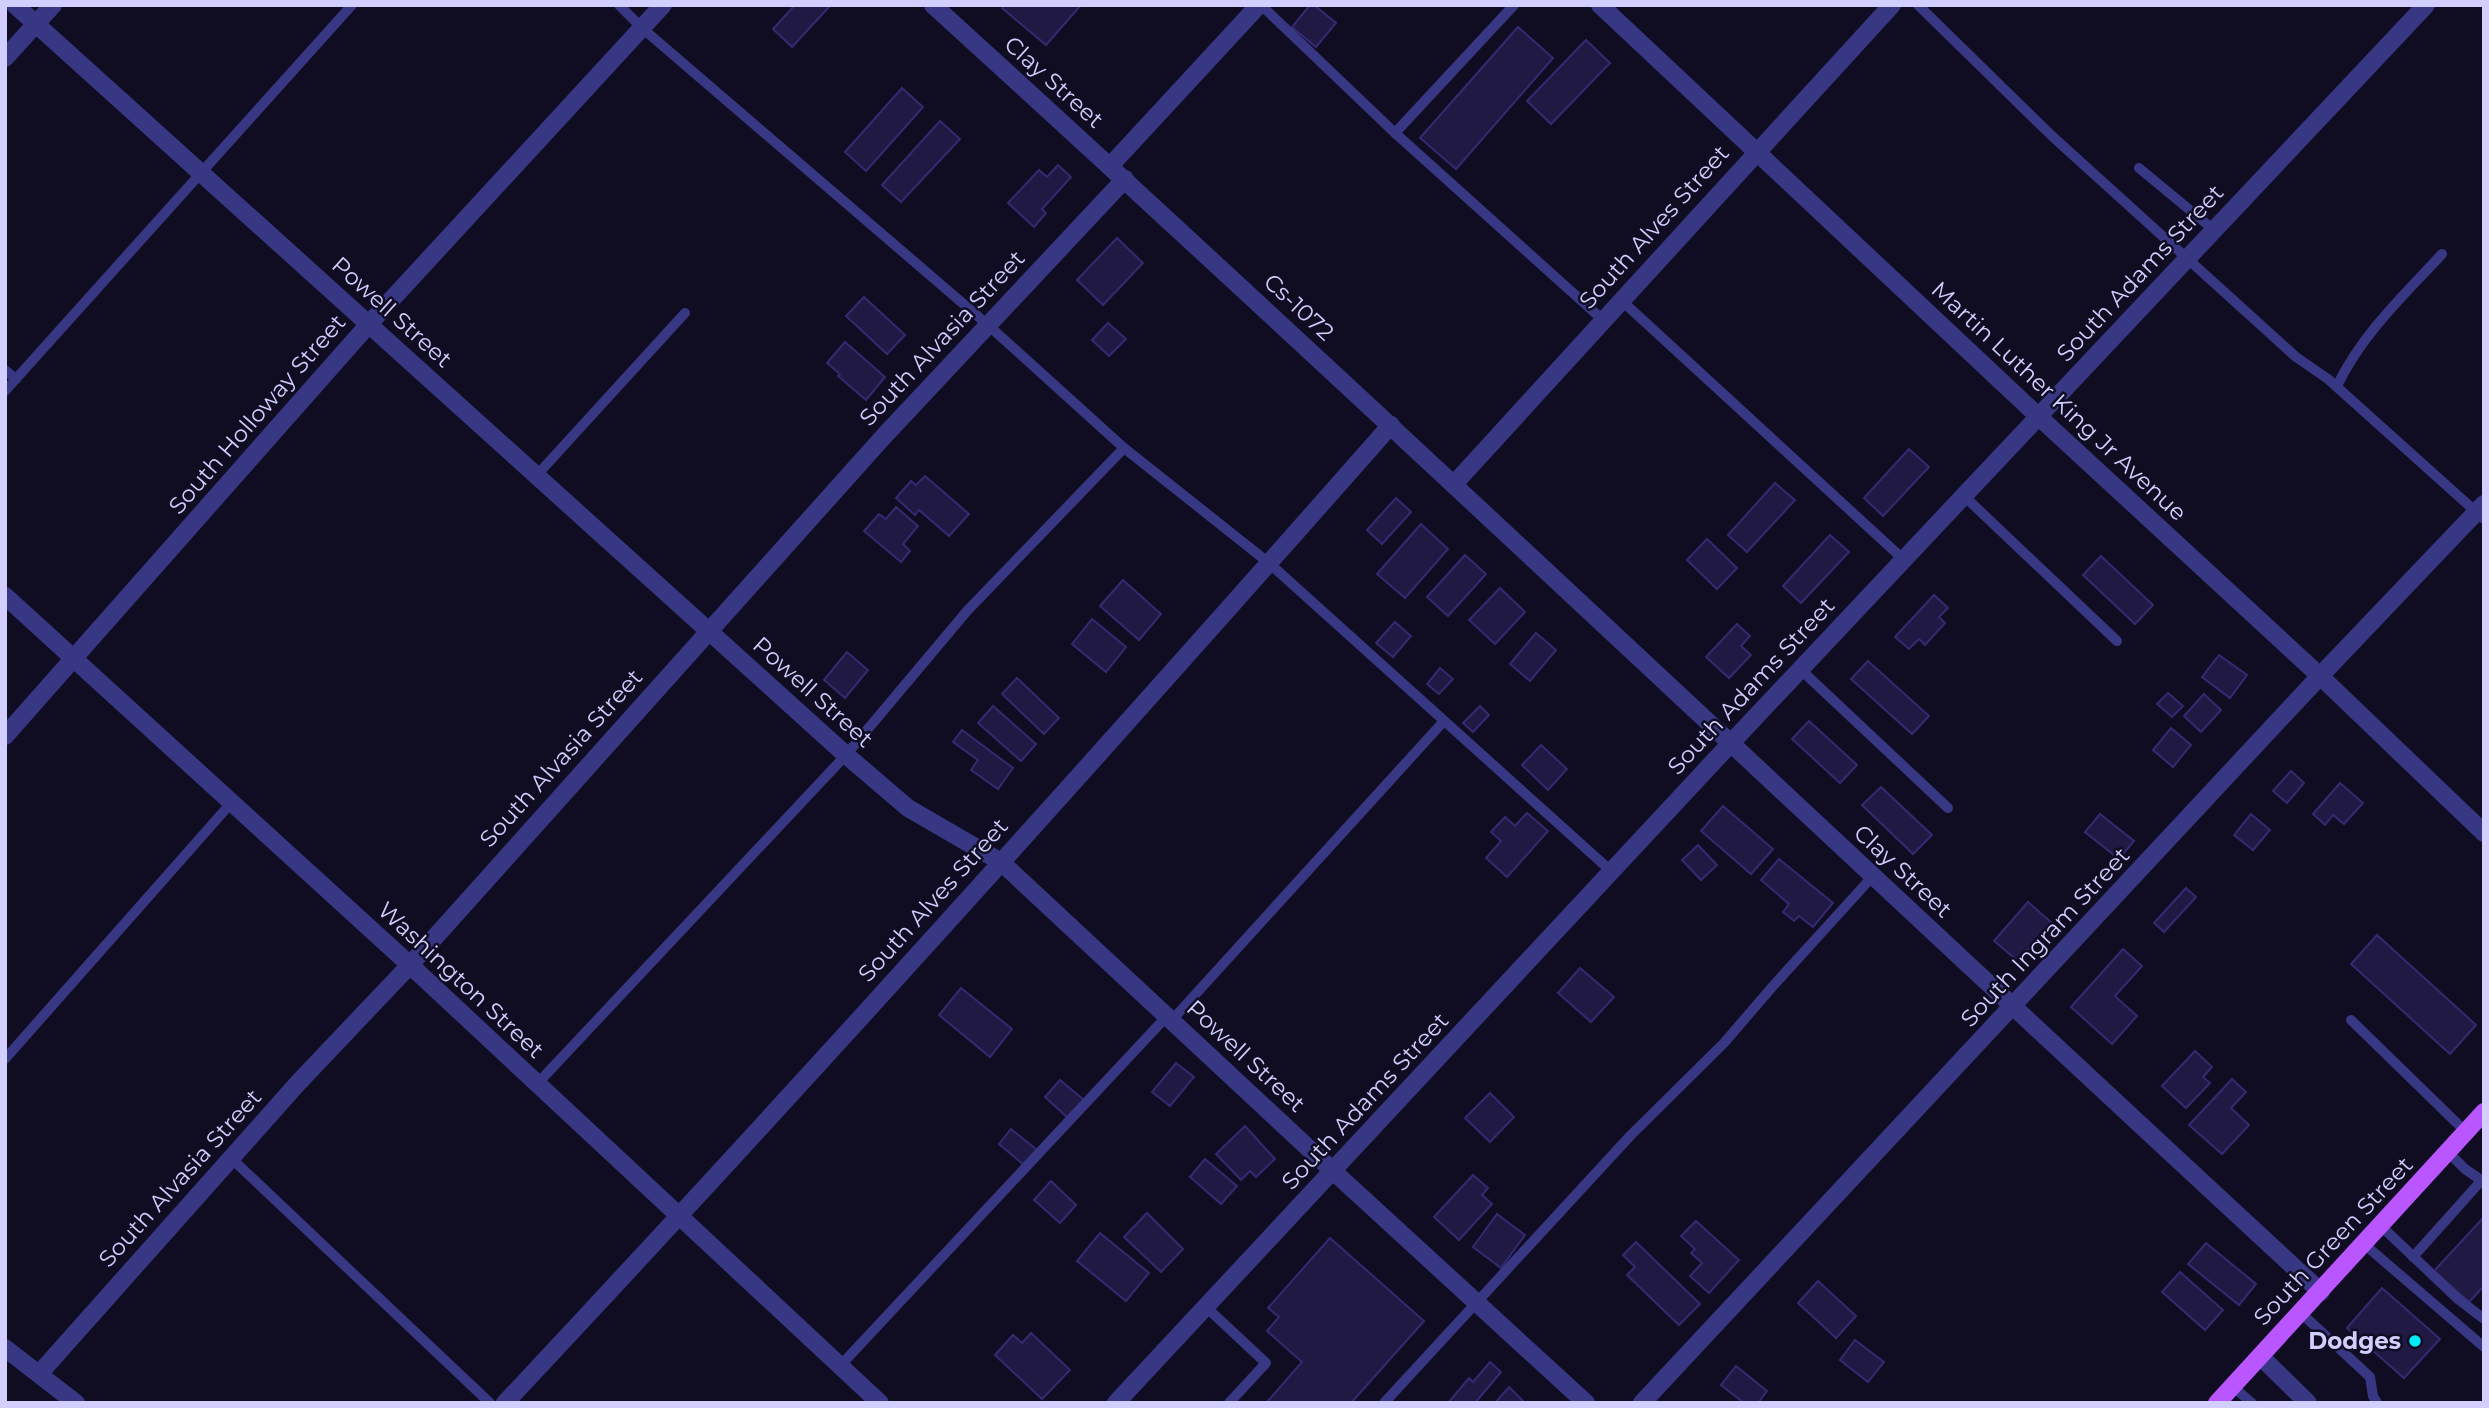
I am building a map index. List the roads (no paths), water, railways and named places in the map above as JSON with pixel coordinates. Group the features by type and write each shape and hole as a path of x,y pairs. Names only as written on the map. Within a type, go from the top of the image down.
{"main road":[{"name":"South Green Street","path":"2217,1403 2484,1112"}],"street":[{"name":"Powell Street","path":"15,5 846,755 908,807 1001,862 1586,1403"},
{"path":"5,58 53,5"},
{"name":"South Holloway Street","path":"5,736 369,324 663,5"},
{"name":"Clay Street","path":"933,5 1110,166"},
{"path":"1110,166 1260,5"},
{"name":"Martin Luther King Jr Avenue","path":"1600,5 2320,676 2484,833"},
{"name":"South Alves Street","path":"1455,483 1892,5"},
{"name":"South Adams Street","path":"1116,1403 1903,559 2426,5"},
{"name":"Cs-1072","path":"1110,166 1455,483"},
{"name":"South Alvasia Street","path":"39,1374 298,1083 410,965 708,630 1125,179"},
{"name":"South Alves Street","path":"505,1403 679,1217 1001,862 1391,425"},
{"name":"Clay Street","path":"1455,483 2012,1007 2320,1292"},
{"name":"South Ingram Street","path":"1642,1403 2320,676 2481,512"},
{"name":"Washington Street","path":"5,596 410,965 880,1403"},
{"path":"5,1348 76,1403"},
{"path":"2260,1356 2308,1403"}],"lane":[{"path":"5,391 352,5"},
{"path":"619,5 642,28 988,325 1124,448 1269,563 1611,872"},
{"path":"1260,5 1395,133 1603,320"},
{"path":"1395,133 1514,5"},
{"path":"1918,5 2052,136 2296,356 2337,386 2481,512"},
{"path":"2139,168 2214,230"},
{"path":"2337,386 2364,339 2442,254"},
{"path":"1621,300 1903,559"},
{"path":"537,475 685,313"},
{"path":"5,370 16,379"},
{"path":"537,1084 846,755 967,611 1124,448"},
{"path":"1963,495 2117,641"},
{"path":"1800,669 1948,808"},
{"path":"841,1366 1170,1018 1444,721"},
{"path":"5,1059 232,802"},
{"path":"1384,1403 1630,1136 1724,1043 1873,876"},
{"path":"2351,1020 2466,1132"},
{"path":"2413,1257 2482,1182 2448,1152"},
{"path":"231,1158 490,1403"},
{"path":"2381,1226 2484,1319"},
{"path":"2364,1244 2484,1348"},
{"path":"1206,1307 1266,1363 1228,1403"},
{"path":"2301,1313 2370,1377 2372,1396 2376,1403"},
{"path":"2232,1386 2252,1403"}],"place":[{"name":"Dodges","path":"2415,1341"}]}
